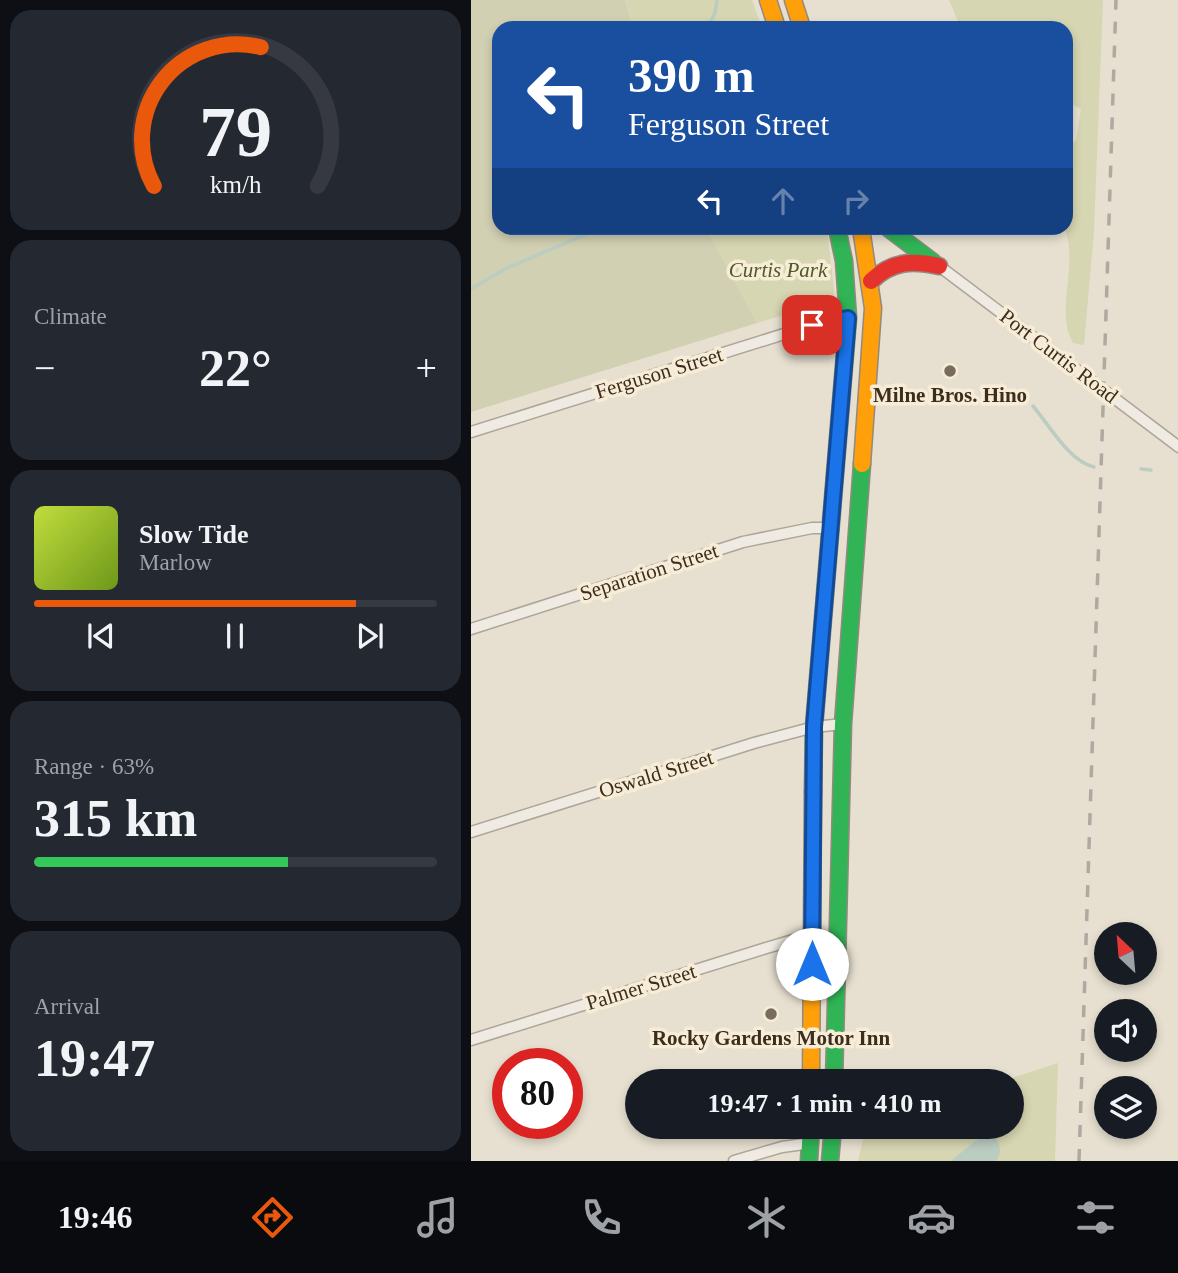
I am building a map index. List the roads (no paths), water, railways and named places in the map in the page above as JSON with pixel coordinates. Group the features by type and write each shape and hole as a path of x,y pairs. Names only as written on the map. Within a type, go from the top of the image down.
{"highway":[{"path":"768,0 775,21"},
{"path":"793,0 800,21"},
{"path":"811,1069 814,727 848,318 844,261 838,235"},
{"path":"834,1069 843,724 872,309 871,281 862,235"},
{"path":"897,235 939,266"},
{"path":"871,281 884,269 903,261 939,266"},
{"path":"809,1161 811,1139"},
{"path":"830,1161 832,1139"}],"street":[{"name":"Port Curtis Road","path":"939,266 1178,447"},
{"name":"Ferguson Street","path":"471,432 832,319 848,318"},
{"name":"Separation Street","path":"471,629 743,542 812,528 829,528"},
{"name":"Oswald Street","path":"471,832 814,727 843,724"},
{"name":"Palmer Street","path":"471,1040 792,940 812,940"},
{"path":"734,1161 801,1139"}],"waterway":[{"path":"711,21 717,0"},
{"path":"471,289 507,268 585,235"},
{"path":"1033,406 1068,450 1076,458 1094,467"},
{"path":"1141,469 1151,470"}],"railway":[{"path":"1079,1161 1116,0"}],"place":[{"name":"Milne Bros. Hino","path":"950,371"},
{"name":"Rocky Gardens Motor Inn","path":"771,1014"}],"park label":[{"name":"Curtis Park","path":"778,270"}]}
